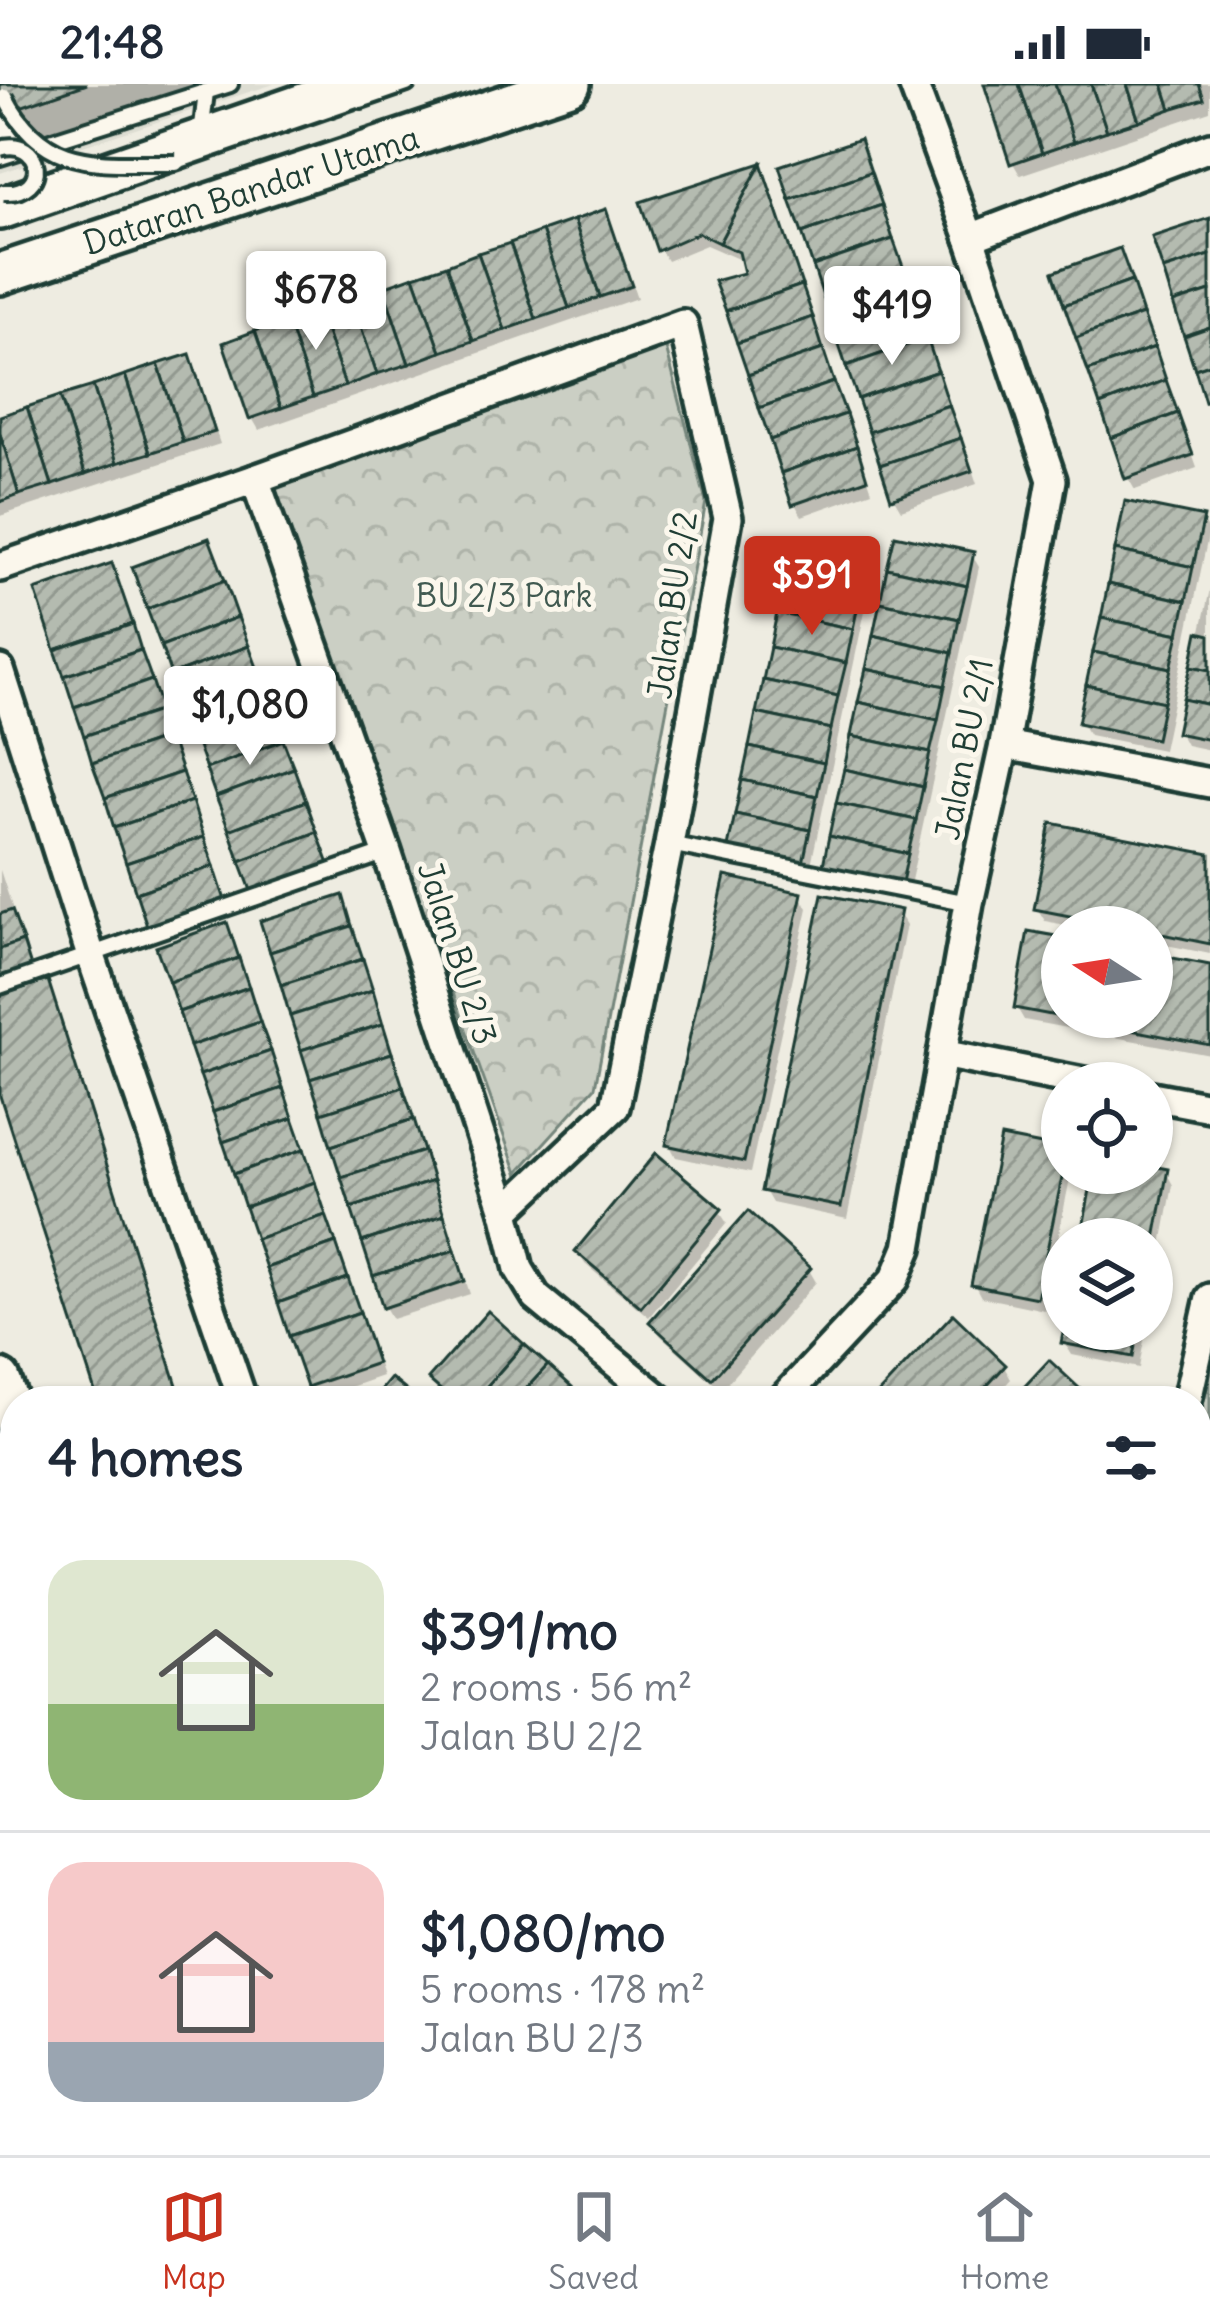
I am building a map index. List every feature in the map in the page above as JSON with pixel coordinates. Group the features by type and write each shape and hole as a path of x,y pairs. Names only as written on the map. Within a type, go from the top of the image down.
{"main road":[{"name":"Dataran Bandar Utama","path":"7,200 188,151 361,84"},
{"name":"Dataran Bandar Utama","path":"0,274 553,87"}],"street":[{"name":"Jalan BU 2/1","path":"795,1386 895,1279 908,1248 969,903 1004,745 1052,480 913,84"},
{"path":"970,238 1210,147"},
{"name":"Jalan BU 2/2","path":"0,567 683,324 728,518 669,844 615,1107 505,1211"},
{"name":"Jalan BU 2/3","path":"255,478 387,852 505,1211 519,1269 536,1297 644,1386"},
{"path":"0,670 91,956 238,1386"},
{"path":"1004,745 1210,783"},
{"path":"943,1054 1041,1074"},
{"path":"1173,1100 1210,1107"},
{"path":"1190,1386 1210,1298"}],"lane":[{"path":"0,157 230,84"},
{"path":"0,224 188,151 407,84"},
{"path":"188,151 206,92"},
{"path":"5,97 17,121 36,140 62,155 91,162 188,151"},
{"path":"0,123 8,146 29,152 36,166 32,182 7,200 0,190"},
{"path":"669,844 969,903"},
{"path":"0,986 387,852"}],"shaded area":[{"path":"0,84 274,84 0,173"}],"green space":[{"name":"BU 2/3 Park","path":"665,344 706,502 595,1087 517,1173 272,484"}],"building":[{"path":"0,84 87,84 0,114"},
{"path":"984,84 1019,84 1042,153 1010,164"},
{"path":"1019,84 1055,84 1074,142 1042,153"},
{"path":"1055,84 1091,84 1107,131 1074,142"},
{"path":"1091,84 1127,84 1139,121 1107,131"},
{"path":"1127,84 1163,84 1171,109 1139,121"},
{"path":"1163,84 1199,84 1204,99 1171,109"},
{"path":"860,139 871,172 790,200 779,166"},
{"path":"761,163 802,285 726,311 714,281 744,273 739,252 719,243"},
{"path":"761,163 719,243 698,233 657,251 640,202"},
{"path":"871,172 882,205 802,233 790,200"},
{"path":"882,205 893,239 813,266 802,233"},
{"path":"606,209 632,286 600,297 574,220"},
{"path":"1210,218 1210,255 1163,270 1152,237"},
{"path":"574,220 600,297 569,308 542,231"},
{"path":"542,231 569,308 536,319 510,243"},
{"path":"893,239 905,272 824,299 813,266"},
{"path":"510,243 536,319 505,330 478,253"},
{"path":"1120,248 1132,281 1064,305 1053,272"},
{"path":"478,253 505,330 473,341 447,265"},
{"path":"1210,255 1210,291 1173,303 1163,270"},
{"path":"447,265 473,341 441,352 414,276"},
{"path":"905,272 916,305 835,333 824,299"},
{"path":"414,276 441,352 409,364 383,287"},
{"path":"1132,281 1143,314 1076,338 1064,305"},
{"path":"802,285 813,317 737,343 726,311"},
{"path":"383,287 409,364 377,374 351,298"},
{"path":"1210,291 1210,327 1184,336 1173,303"},
{"path":"351,298 377,374 345,386 319,309"},
{"path":"916,305 927,338 846,366 835,333"},
{"path":"319,309 345,386 313,397 287,320"},
{"path":"1143,314 1155,347 1088,371 1076,338"},
{"path":"813,317 823,349 748,375 737,343"},
{"path":"287,320 313,397 281,408 255,331"},
{"path":"1210,327 1210,364 1195,369 1184,336"},
{"path":"255,331 281,408 249,419 223,343"},
{"path":"927,338 938,371 858,399 846,366"},
{"path":"1155,347 1166,380 1100,405 1088,371"},
{"path":"823,349 834,382 759,408 748,375"},
{"path":"190,354 215,432 183,442 158,364"},
{"path":"158,364 183,442 150,453 125,375"},
{"path":"1210,364 1210,400 1205,402 1195,369"},
{"path":"938,371 949,405 869,432 858,399"},
{"path":"125,375 150,453 117,463 93,386"},
{"path":"1166,380 1178,413 1111,438 1100,405"},
{"path":"834,382 846,414 770,440 759,408"},
{"path":"93,386 117,463 85,474 60,396"},
{"path":"60,396 85,474 52,485 27,407"},
{"path":"949,405 961,438 880,465 869,432"},
{"path":"27,407 52,485 19,495 0,434 0,416"},
{"path":"1178,413 1193,455 1125,479 1111,438"},
{"path":"846,414 857,446 781,473 770,440"},
{"path":"0,434 19,495 0,502"},
{"path":"961,438 972,471 891,499 880,465"},
{"path":"857,446 867,479 792,505 781,473"},
{"path":"1125,501 1204,517 1193,567 1115,550"},
{"path":"895,535 974,552 967,586 887,568"},
{"path":"209,538 225,580 147,609 132,567"},
{"path":"792,546 867,562 860,596 784,580"},
{"path":"1115,550 1193,567 1186,601 1108,584"},
{"path":"112,563 133,624 55,650 35,590"},
{"path":"887,568 967,586 959,619 880,602"},
{"path":"225,580 238,617 161,646 147,609"},
{"path":"784,580 860,596 853,629 777,613"},
{"path":"1108,584 1186,601 1179,634 1101,618"},
{"path":"880,602 959,619 952,653 873,635"},
{"path":"777,613 853,629 846,663 770,647"},
{"path":"238,617 249,646 171,675 161,646"},
{"path":"1101,618 1179,634 1171,668 1093,652"},
{"path":"133,624 141,650 64,676 55,650"},
{"path":"1198,632 1210,635 1210,670 1191,666"},
{"path":"873,635 952,653 945,686 866,669"},
{"path":"249,646 261,678 184,707 171,675"},
{"path":"770,647 846,663 838,696 763,680"},
{"path":"141,650 152,680 74,707 64,676"},
{"path":"1093,652 1171,668 1164,702 1086,685"},
{"path":"1191,666 1210,670 1210,705 1183,699"},
{"path":"866,669 945,686 938,720 858,702"},
{"path":"261,678 272,707 194,736 184,707"},
{"path":"152,680 162,710 84,736 74,707"},
{"path":"763,680 838,696 831,729 756,713"},
{"path":"1086,685 1164,702 1156,739 1078,723"},
{"path":"1183,699 1210,705 1210,740 1176,733"},
{"path":"858,702 938,720 930,753 851,736"},
{"path":"272,707 283,740 206,769 194,736"},
{"path":"162,710 170,737 92,763 84,736"},
{"path":"756,713 831,729 824,763 749,747"},
{"path":"851,736 930,753 923,787 844,769"},
{"path":"170,737 182,772 105,798 92,763"},
{"path":"283,740 294,768 216,797 206,769"},
{"path":"749,747 824,763 817,796 742,780"},
{"path":"294,768 306,801 229,830 216,797"},
{"path":"844,769 923,787 916,820 836,803"},
{"path":"182,772 192,801 114,828 105,798"},
{"path":"742,780 817,796 810,830 735,814"},
{"path":"192,801 204,837 126,863 114,828"},
{"path":"306,801 317,832 240,861 229,830"},
{"path":"836,803 916,820 908,854 829,836"},
{"path":"735,814 810,830 803,863 728,847"},
{"path":"1051,823 1210,854 1210,944 1173,936 1173,906 1034,909"},
{"path":"317,832 329,864 252,893 240,861"},
{"path":"829,836 908,854 901,887 822,870"},
{"path":"204,837 214,866 136,893 126,863"},
{"path":"214,866 225,900 147,926 136,893"},
{"path":"725,876 802,893 744,1162 666,1145"},
{"path":"822,894 901,910 841,1207 761,1191"},
{"path":"343,895 352,926 270,952 260,921"},
{"path":"12,910 23,941 0,949 0,914"},
{"path":"227,922 239,958 169,982 156,947"},
{"path":"352,926 363,959 281,985 270,952"},
{"path":"1028,931 1041,933 1041,1013 1014,1008"},
{"path":"23,941 33,973 0,984 0,949"},
{"path":"239,958 249,987 179,1012 169,982"},
{"path":"1173,958 1210,965 1210,1045 1173,1038"},
{"path":"363,959 373,990 290,1016 281,985"},
{"path":"48,980 177,1386 93,1386 0,1096 0,995"},
{"path":"249,987 260,1022 190,1046 179,1012"},
{"path":"373,990 383,1024 301,1050 290,1016"},
{"path":"260,1022 271,1051 200,1075 190,1046"},
{"path":"383,1024 392,1053 310,1079 301,1050"},
{"path":"271,1051 283,1088 213,1112 200,1075"},
{"path":"392,1053 403,1087 321,1113 310,1079"},
{"path":"403,1087 414,1119 331,1146 321,1113"},
{"path":"283,1088 293,1118 223,1142 213,1112"},
{"path":"293,1118 304,1149 234,1174 223,1142"},
{"path":"414,1119 424,1151 341,1177 331,1146"},
{"path":"1001,1137 1041,1145 1041,1194 1059,1194 1054,1218 1041,1218 1037,1298 971,1285"},
{"path":"304,1149 315,1182 245,1207 234,1174"},
{"path":"424,1151 433,1181 351,1208 341,1177"},
{"path":"656,1153 722,1209 641,1307 575,1251"},
{"path":"433,1181 444,1215 362,1242 351,1208"},
{"path":"315,1182 326,1215 256,1239 245,1207"},
{"path":"1089,1194 1163,1194 1159,1218 1085,1218"},
{"path":"748,1211 811,1268 712,1379 649,1322"},
{"path":"326,1215 336,1243 266,1268 256,1239"},
{"path":"444,1215 455,1250 373,1276 362,1242"},
{"path":"336,1243 348,1278 278,1303 266,1268"},
{"path":"455,1250 465,1281 383,1308 373,1276"},
{"path":"348,1278 360,1312 289,1336 278,1303"},
{"path":"488,1311 524,1344 487,1386 436,1386 428,1379"},
{"path":"360,1312 377,1363 307,1386 289,1336"},
{"path":"953,1314 1006,1365 987,1386 885,1386"},
{"path":"524,1344 548,1365 529,1386 487,1386"},
{"path":"1097,1350 1134,1350 1133,1357"},
{"path":"1049,1360 1077,1386 1025,1386"},
{"path":"548,1365 571,1386 529,1386"}]}
